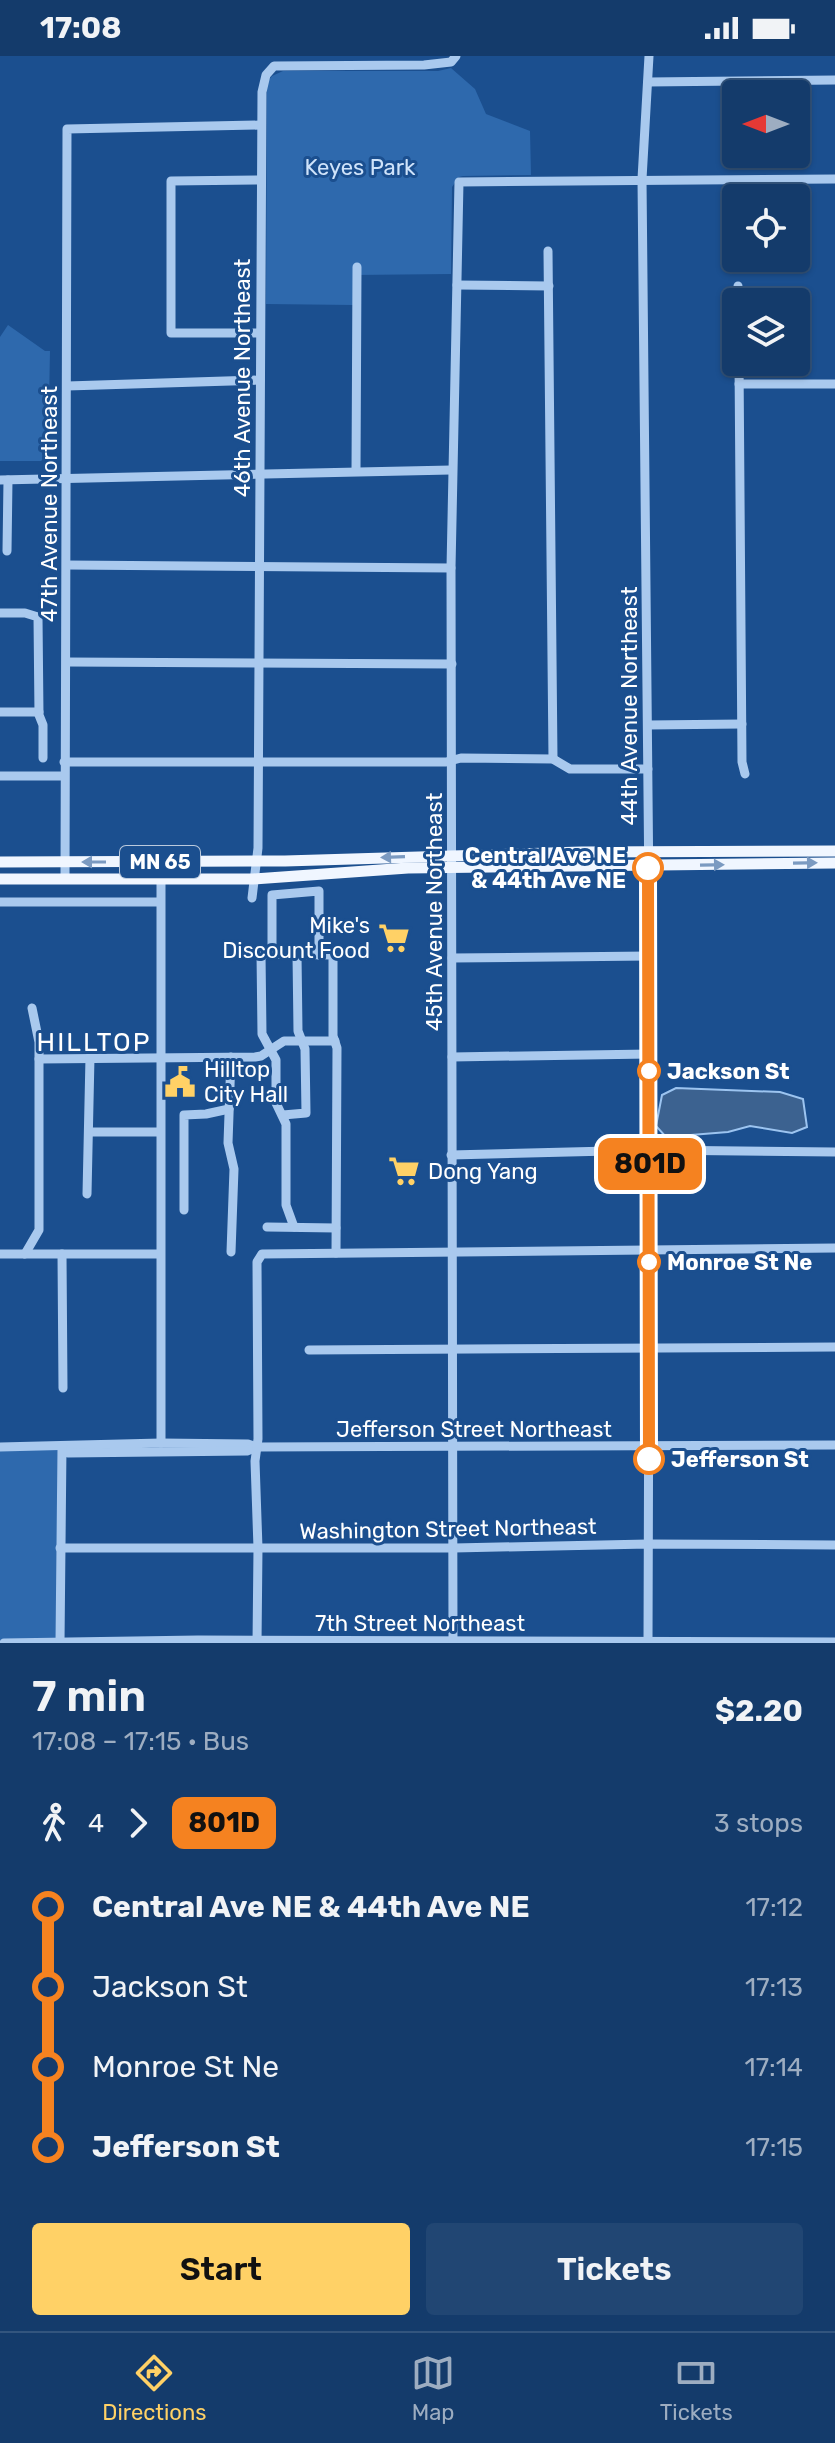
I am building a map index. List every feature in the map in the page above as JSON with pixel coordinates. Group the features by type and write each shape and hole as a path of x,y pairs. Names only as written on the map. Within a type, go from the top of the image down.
{"main road":[{"name":"MN 65","path":"0,879 253,879 451,861 649,852 835,851"},
{"name":"MN 65","path":"0,862 451,861 648,866 835,863"}],"street":[{"name":"46th Avenue Northeast","path":"252,898 258,763 261,125 266,75 274,66 424,65 451,62 456,56"},
{"name":"44th Avenue Northeast","path":"648,1642 649,852 642,179 649,56"},
{"path":"648,82 835,80"},
{"name":"47th Avenue Northeast","path":"65,879 67,129 261,125"},
{"path":"642,179 835,179"},
{"name":"45th Avenue Northeast","path":"453,1642 451,470 459,182 642,179"},
{"path":"260,333 171,333 171,181 261,180"},
{"path":"548,251 553,759"},
{"path":"356,471 357,267"},
{"path":"457,285 549,286"},
{"path":"739,376 745,774"},
{"path":"67,386 260,380"},
{"path":"739,384 835,384"},
{"path":"7,551 4,480 451,470"},
{"path":"67,565 451,568"},
{"path":"0,613 25,613 38,617 43,758"},
{"path":"67,662 452,664"},
{"path":"0,712 39,712"},
{"path":"648,725 742,724"},
{"path":"64,762 553,759 570,769 648,769"},
{"path":"0,776 64,776"},
{"path":"161,862 161,1443"},
{"path":"272,953 272,895 319,891 319,955"},
{"path":"0,902 160,902"},
{"path":"294,1227 286,1205 286,1124 276,1103 276,1060 262,1034 261,954 333,955 337,1048 336,1253"},
{"path":"283,1115 306,1113 305,1049 300,1040 297,955"},
{"path":"452,958 649,956"},
{"path":"25,1254 39,1230 39,1042 32,1008"},
{"path":"39,1059 261,1056 284,1041 335,1041"},
{"path":"452,1057 649,1054"},
{"path":"87,1194 90,1057"},
{"path":"231,1057 228,1143 234,1169 231,1252"},
{"path":"184,1210 184,1115 229,1109"},
{"path":"89,1132 160,1132"},
{"path":"451,1155 650,1150 835,1152"},
{"path":"267,1227 336,1228"},
{"path":"257,1642 255,1461 259,1256 265,1253 835,1248"},
{"path":"0,1254 160,1254"},
{"path":"62,1254 63,1388"},
{"path":"309,1350 835,1347"},
{"name":"Jefferson Street Northeast","path":"0,1447 161,1443 248,1444 257,1447 835,1445"},
{"path":"60,1643 62,1447"},
{"name":"Jefferson Street Northeast","path":"62,1447 68,1453 161,1453 247,1451 257,1447"},
{"name":"Washington Street Northeast","path":"60,1548 835,1545"},
{"name":"7th Street Northeast","path":"4,1643 835,1642"}],"green space":[{"name":"Keyes Park","path":"451,68 475,89 486,114 530,131 531,175 459,177 452,187 451,274 354,275 353,305 266,304 267,82 283,71 438,71"},
{"path":"8,325 45,351 50,351 48,454 41,461 0,461 0,337"},
{"path":"0,1446 58,1446 56,1639 0,1640"}],"shaded area":[{"path":"676,1088 780,1092 803,1099 807,1127 792,1133 750,1126 728,1132 666,1137 656,1126 662,1095"}],"bus line":[{"name":"801D","path":"648,868 649,1459"}],"place":[{"name":"Central Ave NE & 44th Ave NE","path":"648,868"},
{"name":"Mike's Discount Food","path":"394,938"},
{"name":"Jackson St","path":"649,1071"},
{"name":"Hilltop City Hall","path":"180,1082"},
{"name":"Dong Yang","path":"404,1171"},
{"name":"Monroe St Ne","path":"649,1262"},
{"name":"Jefferson St","path":"649,1459"}],"district":[{"name":"HILLTOP","path":"94,1042"}]}
